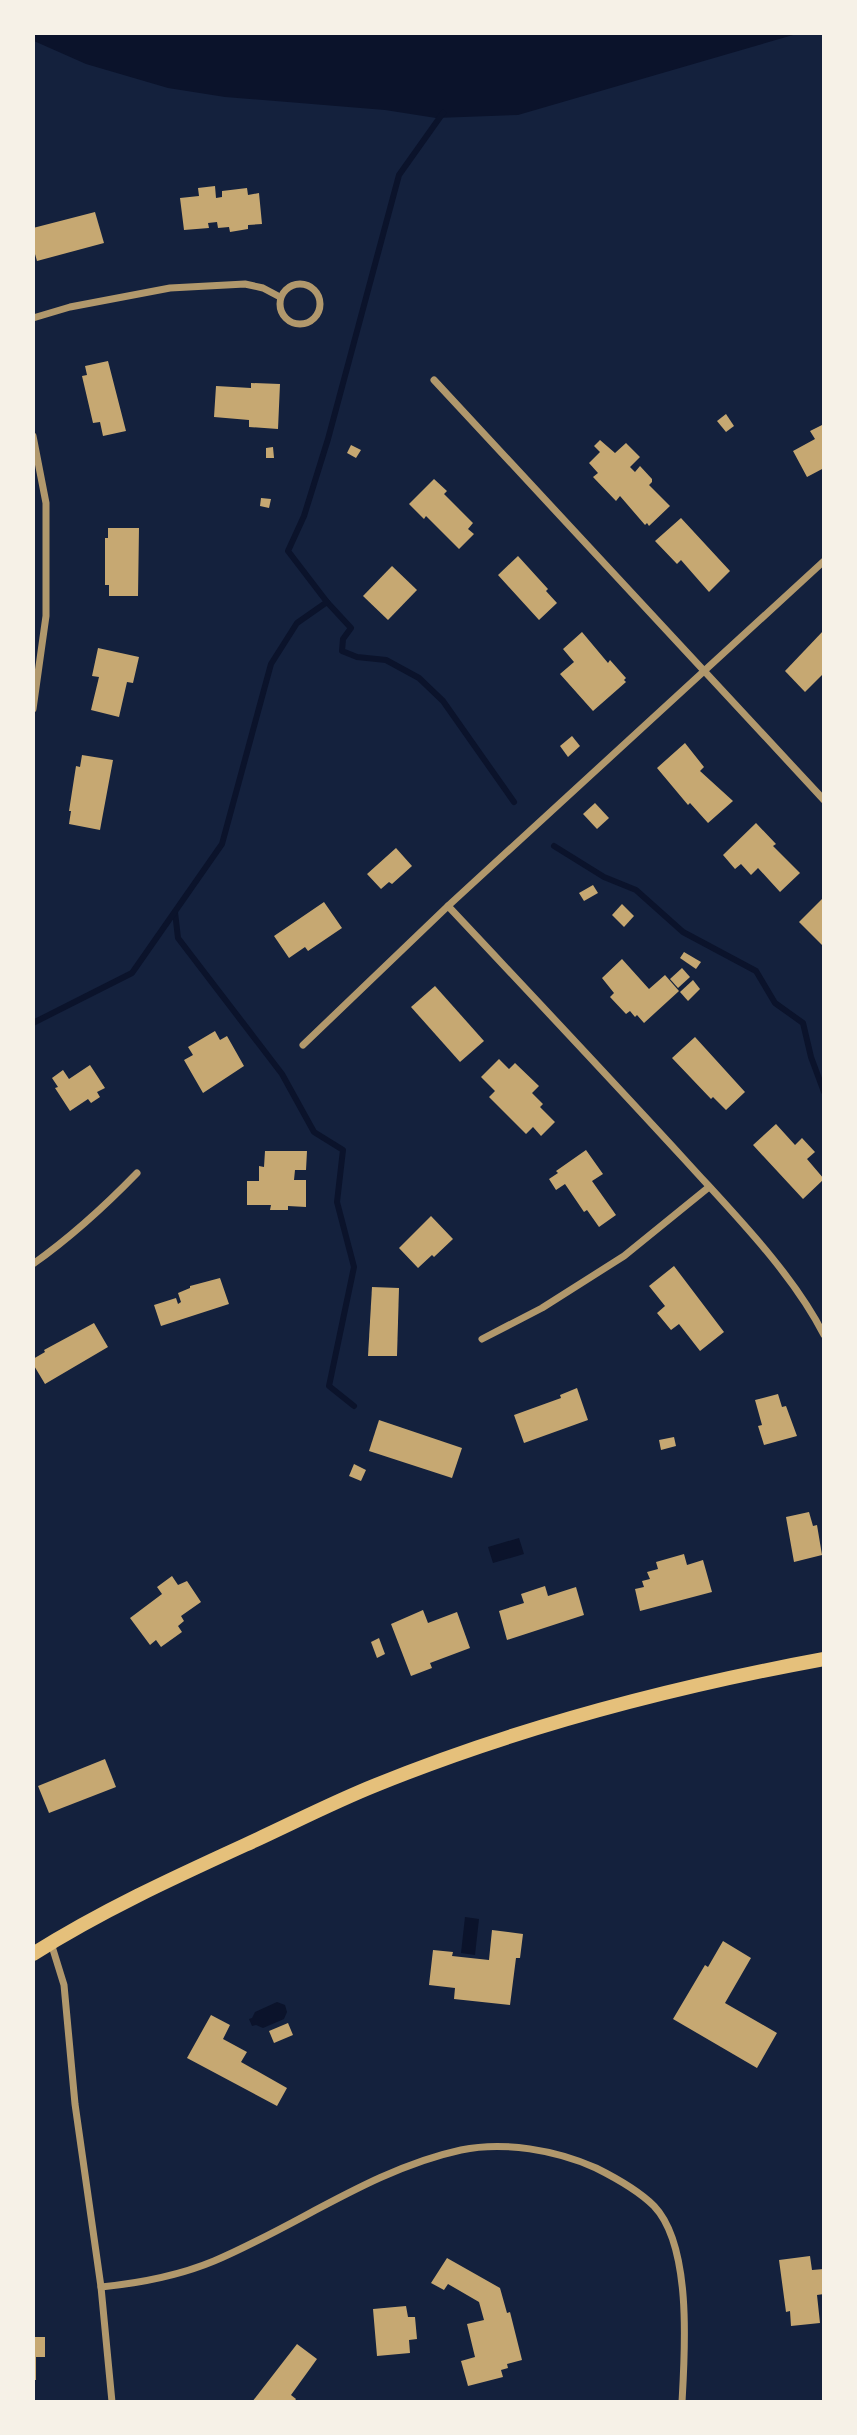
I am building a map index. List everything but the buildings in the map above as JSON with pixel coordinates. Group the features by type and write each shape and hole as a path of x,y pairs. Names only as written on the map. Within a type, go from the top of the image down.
{"main road":[{"path":"33,1954 118,1906 183,1874 389,1780 512,1737 627,1703 751,1672 824,1659"}],"street":[{"path":"299,283 311,287 318,296 320,305 317,315 307,323 292,323 282,314 279,307 280,297 292,285 299,283"},
{"path":"33,318 70,307 170,288 244,284 263,288 280,297"},
{"path":"433,380 824,800"},
{"path":"33,436 46,503 46,616 33,709"},
{"path":"303,1045 447,906 824,561"},
{"path":"447,906 709,1187 783,1272 824,1335"},
{"path":"33,1264 59,1246 102,1209 137,1173"},
{"path":"482,1339 542,1308 624,1256 709,1187"},
{"path":"51,1942 64,1985 75,2104 101,2287 112,2402"},
{"path":"101,2287 173,2276 214,2261 394,2172 431,2159 463,2150 500,2147 527,2149 577,2161 612,2176 655,2208 675,2249 681,2276 685,2356 682,2402"}],"water":[{"path":"33,33 800,33 518,115 436,118 385,110 225,97 168,88 86,64 34,41"},
{"path":"519,1538 524,1554 493,1563 488,1547"},
{"path":"465,1917 479,1919 475,1955 461,1953"},
{"path":"277,2002 285,2005 287,2012 284,2019 263,2028 252,2026 249,2019 255,2012"}],"waterway":[{"path":"33,1023 132,973 222,844 271,664 297,623 327,602 288,551 304,516 328,439 399,175 443,113"},
{"path":"327,602 351,628 343,639 342,651 357,657 386,660 419,678 443,701 514,802"},
{"path":"554,846 604,877 636,890 683,932 756,971 775,1003 803,1023 811,1057 824,1092"},
{"path":"175,912 178,938 282,1074 314,1132 343,1150 337,1202 354,1267 329,1386 354,1406"}]}
